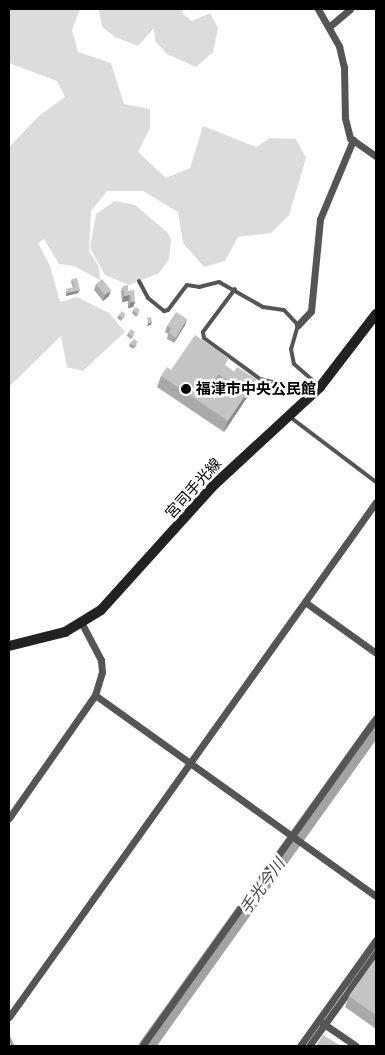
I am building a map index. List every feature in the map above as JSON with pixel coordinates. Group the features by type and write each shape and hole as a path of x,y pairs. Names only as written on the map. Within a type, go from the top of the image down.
{"main road":[{"name":"宮司手光線","path":"9,646 41,640 82,624 115,597 215,484 320,387 376,314"}],"street":[{"path":"318,9 330,26 339,46 344,67 345,118 350,138 376,156"},
{"path":"330,26 350,9"},
{"path":"298,326 310,311 320,219 354,140"},
{"path":"9,1017 376,502"},
{"path":"305,602 376,653"},
{"path":"9,818 95,695 102,672 101,660 82,624"},
{"path":"95,695 376,896"},
{"path":"142,1046 295,838 376,718"},
{"path":"309,1046 321,1022 376,940"},
{"path":"300,1046 376,953"},
{"path":"321,1022 356,1046"}],"lane":[{"path":"139,281 148,298 164,311 187,285 199,287 219,282 235,289 263,308 284,310 298,326 291,349 294,364 320,387"},
{"path":"235,289 203,332 204,338 260,379 292,387 306,399"},
{"path":"288,416 376,482"}],"shaded area":[{"path":"9,9 80,9 72,30 78,52 111,63 124,104 150,109 150,128 138,152 166,178 190,168 203,126 256,147 270,138 296,139 306,158 289,215 271,233 238,237 225,261 204,267 183,243 178,212 143,191 107,191 91,211 89,251 99,267 100,280 74,266 59,264 44,239 38,243 50,266 60,302 77,297 109,313 125,332 83,371 67,367 61,336 9,387 9,147 40,115 65,97 57,81 9,63"},
{"path":"99,9 182,9 183,14 192,21 210,13 218,28 213,52 196,67 167,54 155,41 154,28 138,46 115,37 102,27"},
{"path":"115,201 135,205 168,233 171,240 169,259 159,273 129,285 105,275 90,248 96,214"}],"building":[{"path":"77,278 80,290 67,293 67,289 74,287 72,279"},
{"path":"102,279 111,290 105,295 96,284"},
{"path":"128,285 128,291 134,290 135,302 131,302 130,295 124,296 123,286"},
{"path":"136,307 140,310 137,314 133,310"},
{"path":"122,311 125,314 122,318 119,315"},
{"path":"176,312 187,319 176,338 169,333 171,328 167,326"},
{"path":"151,317 152,322 148,323 147,318"},
{"path":"131,329 135,332 132,336 128,333"},
{"name":"福津市中央公民館","path":"195,335 229,358 225,365 234,372 237,367 256,379 228,421 161,376 167,367 171,370","holes":["219,374 227,380 215,399 206,393"]},
{"path":"134,339 138,342 134,346 130,343"},
{"path":"376,958 376,1015 349,996"},
{"path":"323,1035 341,1046 316,1046"}],"waterway":[{"name":"手光今川","path":"147,1046 376,726"},
{"path":"348,986 376,947"},
{"path":"9,1037 13,1046"}],"place":[{"name":"福津市中央公民館","path":"186,389"}]}
